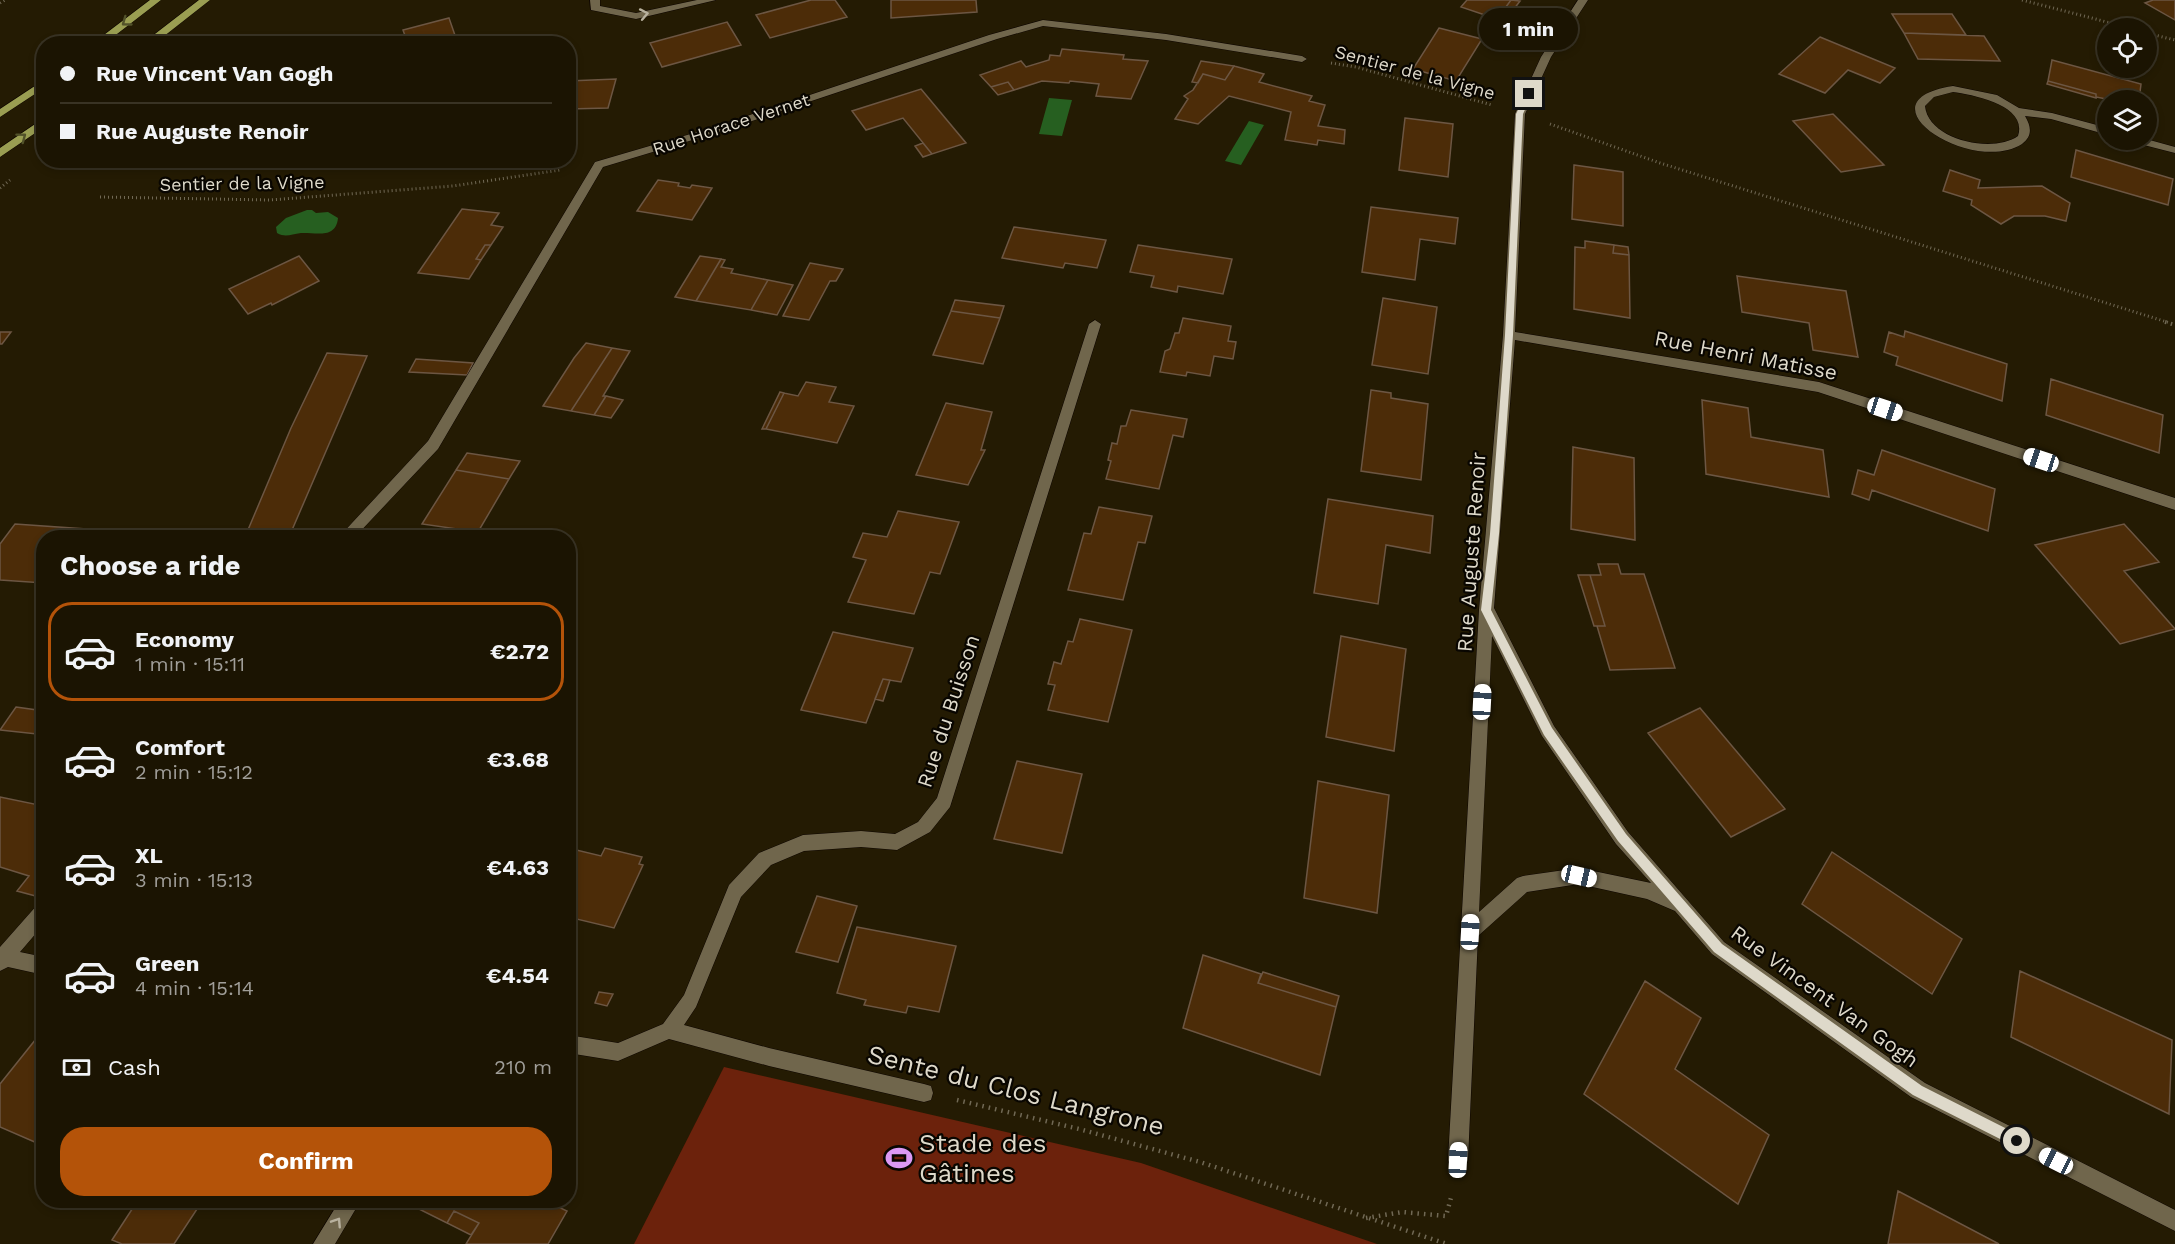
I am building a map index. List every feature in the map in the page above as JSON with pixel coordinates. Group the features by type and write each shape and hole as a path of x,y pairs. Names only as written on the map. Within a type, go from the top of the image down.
{"main road":[{"path":"108,36 156,0"},
{"path":"158,36 205,0"},
{"path":"0,114 36,88"},
{"path":"0,153 36,127"}],"street":[{"path":"595,0 595,8 636,16 711,0"},
{"name":"Rue Auguste Renoir","path":"1458,1160 1486,610 1509,335 1520,114 1546,57 1583,0"},
{"name":"Rue Horace Vernet","path":"598,165 726,127 993,37 1043,23 1166,37 1302,58"},
{"path":"2015,111 2023,121 2025,130 2022,139 2013,145 1984,149 1958,142 1936,131 1925,121 1920,111 1921,103 1927,95 1953,89 1987,95 2015,111 2052,116 2097,129"},
{"path":"2157,145 2175,150"},
{"path":"353,530 433,445 598,165"},
{"name":"Rue du Buisson","path":"669,1030 690,1000 735,891 765,859 802,843 861,839 897,842 924,827 944,802 1095,324"},
{"name":"Rue Henri Matisse","path":"1509,335 1819,387 2175,504"},
{"name":"Rue Vincent Van Gogh","path":"1486,610 1548,731 1622,838 1718,948 1918,1090 2175,1221"},
{"path":"1470,932 1523,884 1579,876 1649,891 1682,907"},
{"path":"1,959 36,919"},
{"path":"1,959 36,965"},
{"path":"576,1045 618,1052 669,1030"},
{"name":"Sente du Clos Langrone","path":"669,1030 769,1057 924,1093"},
{"path":"323,1244 346,1208"}],"path":[{"path":"0,3 5,0"},
{"path":"2022,0 2097,19"},
{"path":"2157,36 2175,40"},
{"name":"Sentier de la Vigne","path":"1302,58 1356,67 1520,114 1660,163 2175,325"},
{"name":"Sentier de la Vigne","path":"100,197 270,200 453,186 598,165"},
{"name":"Sente du Clos Langrone","path":"924,1093 1058,1123 1201,1163 1448,1244"},
{"path":"1363,1218 1402,1212 1446,1216 1458,1160"}],"shaded area":[{"path":"1049,98 1072,100 1062,136 1039,134"},
{"path":"1249,121 1264,125 1241,165 1225,161"},
{"path":"307,210 316,213 328,212 338,218 336,225 329,232 324,233 286,235 277,233 276,227 286,218"},
{"name":"Stade des Gâtines","path":"724,1067 1141,1163 1377,1244 634,1244"}],"building":[{"path":"811,0 835,0 847,17 770,38 756,15"},
{"path":"891,0 976,0 977,12 891,18"},
{"path":"1467,0 1511,0 1497,19 1461,7"},
{"path":"1511,0 1520,1 1505,21 1497,19"},
{"path":"2153,0 2175,0 2175,20 2145,3"},
{"path":"1892,14 1952,14 1966,35 1904,33"},
{"path":"449,18 455,36 405,36 403,30"},
{"path":"727,22 741,45 662,67 650,43"},
{"path":"1439,28 1482,39 1456,81 1413,69"},
{"path":"1904,33 1984,36 2000,61 1918,59"},
{"path":"1820,37 1895,68 1880,83 1848,70 1825,93 1779,74"},
{"path":"1062,49 1124,55 1123,59 1148,61 1131,99 1096,96 1099,84 1070,81 1069,83 1042,81 1014,90 1008,82 991,87 980,75 1021,61 1026,67 1049,60 1050,55 1060,56"},
{"path":"2052,60 2097,72 2097,78 2119,78 2141,84 2140,90 2097,90 2097,97 2096,94 2048,81"},
{"path":"1201,61 1234,66 1225,80 1203,74 1198,83 1192,82"},
{"path":"1234,66 1264,74 1259,82 1312,96 1309,101 1325,105 1318,126 1345,130 1344,144 1318,140 1317,145 1285,140 1291,112 1229,96 1198,124 1175,119 1188,99 1184,96 1193,90 1203,74 1225,80"},
{"path":"616,79 608,108 576,109 576,81"},
{"path":"2048,81 2096,94 2096,98 2047,84"},
{"path":"1008,82 1014,90 998,95 991,87"},
{"path":"921,89 966,143 932,154 903,118 866,130 852,111"},
{"path":"1833,114 1884,165 1841,172 1793,121"},
{"path":"1405,118 1453,124 1448,177 1399,170"},
{"path":"923,143 932,154 923,157 915,146"},
{"path":"2076,150 2173,179 2168,205 2071,177"},
{"path":"1574,165 1623,172 1623,226 1572,219"},
{"path":"1950,170 1980,180 1978,188 2042,186 2070,203 2066,221 2045,216 2014,216 2001,224 1971,205 1972,200 1943,191"},
{"path":"658,180 679,183 678,186 690,188 692,185 712,188 692,220 637,211"},
{"path":"1371,207 1458,218 1455,244 1420,239 1415,280 1362,272"},
{"path":"462,209 499,213 491,225 503,227 491,245 485,245 476,259 481,260 469,279 418,273"},
{"path":"1014,227 1106,240 1097,268 1065,263 1063,268 1002,258"},
{"path":"1585,241 1614,245 1613,253 1629,255 1630,318 1574,309 1575,247 1585,248"},
{"path":"485,245 491,245 481,260 476,259"},
{"path":"1138,245 1232,259 1223,294 1178,286 1177,292 1151,287 1154,276 1130,272"},
{"path":"1614,245 1628,247 1629,255 1613,253"},
{"path":"299,256 319,281 272,305 271,303 248,314 229,289"},
{"path":"700,256 721,259 696,301 675,297"},
{"path":"721,259 725,260 721,267 733,269 731,273 768,280 751,310 696,301"},
{"path":"810,263 843,269 836,281 830,281 809,320 783,316"},
{"path":"1737,276 1846,291 1858,357 1813,350 1809,323 1742,312"},
{"path":"768,280 793,285 777,315 751,310"},
{"path":"1383,298 1437,307 1428,374 1372,365"},
{"path":"955,300 1004,306 1000,318 951,311"},
{"path":"951,311 1000,318 983,364 933,355"},
{"path":"1183,318 1231,326 1228,341 1236,342 1233,359 1214,356 1210,376 1187,372 1186,376 1160,372 1165,351 1170,349 1175,333 1179,333"},
{"path":"1905,331 2007,364 2002,401 1896,365 1898,357 1884,352 1889,332 1904,337"},
{"path":"0,332 11,332 2,344 0,344"},
{"path":"586,343 612,348 571,411 543,406 574,358"},
{"path":"612,348 630,351 594,415 571,411"},
{"path":"327,353 367,356 292,530 248,530 291,428"},
{"path":"416,359 473,363 467,375 409,372"},
{"path":"2051,379 2163,415 2159,453 2046,415"},
{"path":"806,382 836,387 829,402 854,406 837,443 766,429 784,393 798,396"},
{"path":"1371,390 1391,393 1391,398 1428,404 1421,480 1361,471"},
{"path":"780,392 784,393 766,429 762,429"},
{"path":"606,396 623,400 611,418 594,415"},
{"path":"1702,400 1748,408 1751,437 1823,450 1829,497 1706,474"},
{"path":"946,403 992,412 981,450 985,450 968,485 916,475"},
{"path":"1131,410 1187,419 1183,437 1173,435 1159,489 1106,479 1111,461 1108,460 1112,443 1117,444 1121,426 1126,426"},
{"path":"1573,447 1634,458 1635,540 1571,529"},
{"path":"1882,450 1995,489 1988,531 1872,490 1869,500 1852,494 1858,470 1874,475"},
{"path":"467,453 520,461 509,479 456,470"},
{"path":"456,470 509,479 479,530 422,524"},
{"path":"1328,499 1433,516 1430,553 1386,545 1378,604 1314,593"},
{"path":"1099,507 1152,516 1145,543 1138,542 1123,600 1068,590 1084,533 1091,534"},
{"path":"898,511 959,522 940,574 930,572 914,614 848,602 866,560 853,557 863,533 887,537"},
{"path":"15,524 86,529 36,530 36,582 0,580 0,544"},
{"path":"2124,524 2159,562 2124,571 2175,629 2120,644 2035,545"},
{"path":"1598,564 1618,564 1621,574 1644,574 1675,668 1610,670 1597,626 1605,626 1590,575 1601,575"},
{"path":"1578,575 1590,575 1605,626 1594,626"},
{"path":"1080,619 1132,630 1108,722 1048,710 1055,685 1048,684 1054,662 1061,664 1068,641 1073,642"},
{"path":"833,632 913,648 901,682 883,679 866,723 801,710"},
{"path":"1341,636 1406,649 1394,751 1326,737"},
{"path":"883,679 890,680 883,701 875,699"},
{"path":"16,707 36,710 36,734 0,730"},
{"path":"1700,708 1785,809 1731,837 1648,733"},
{"path":"1017,761 1082,774 1062,853 994,839"},
{"path":"1318,781 1389,795 1377,913 1304,898"},
{"path":"0,797 36,804 36,896 17,891 29,876 0,867"},
{"path":"605,848 642,857 639,864 643,865 614,928 576,919 576,850 601,856"},
{"path":"1832,852 1962,939 1932,994 1802,904"},
{"path":"817,896 857,906 838,962 796,952"},
{"path":"857,927 956,946 939,1012 908,1006 906,1013 864,1005 866,1000 837,993"},
{"path":"1203,955 1261,974 1258,983 1336,1007 1320,1075 1183,1028"},
{"path":"2020,971 2172,1040 2169,1114 2011,1037"},
{"path":"1263,972 1339,996 1336,1007 1258,983"},
{"path":"1645,981 1701,1018 1675,1069 1769,1135 1738,1204 1584,1094"},
{"path":"599,992 613,994 607,1006 595,1003"},
{"path":"36,1039 36,1143 0,1127 0,1084"},
{"path":"1898,1191 1999,1244 1888,1244"},
{"path":"133,1208 198,1208 174,1244 122,1244 112,1240"},
{"path":"417,1208 561,1208 567,1211 548,1244 466,1244 479,1223 454,1211 447,1223"},
{"path":"454,1211 479,1223 471,1235 447,1223"}],"place":[{"name":"Stade des Gâtines","path":"899,1158"}],"route":[{"path":"1529,94 1520,114 1509,335 1486,610 1548,731 1622,838 1718,948 1918,1090 2017,1141"}]}
